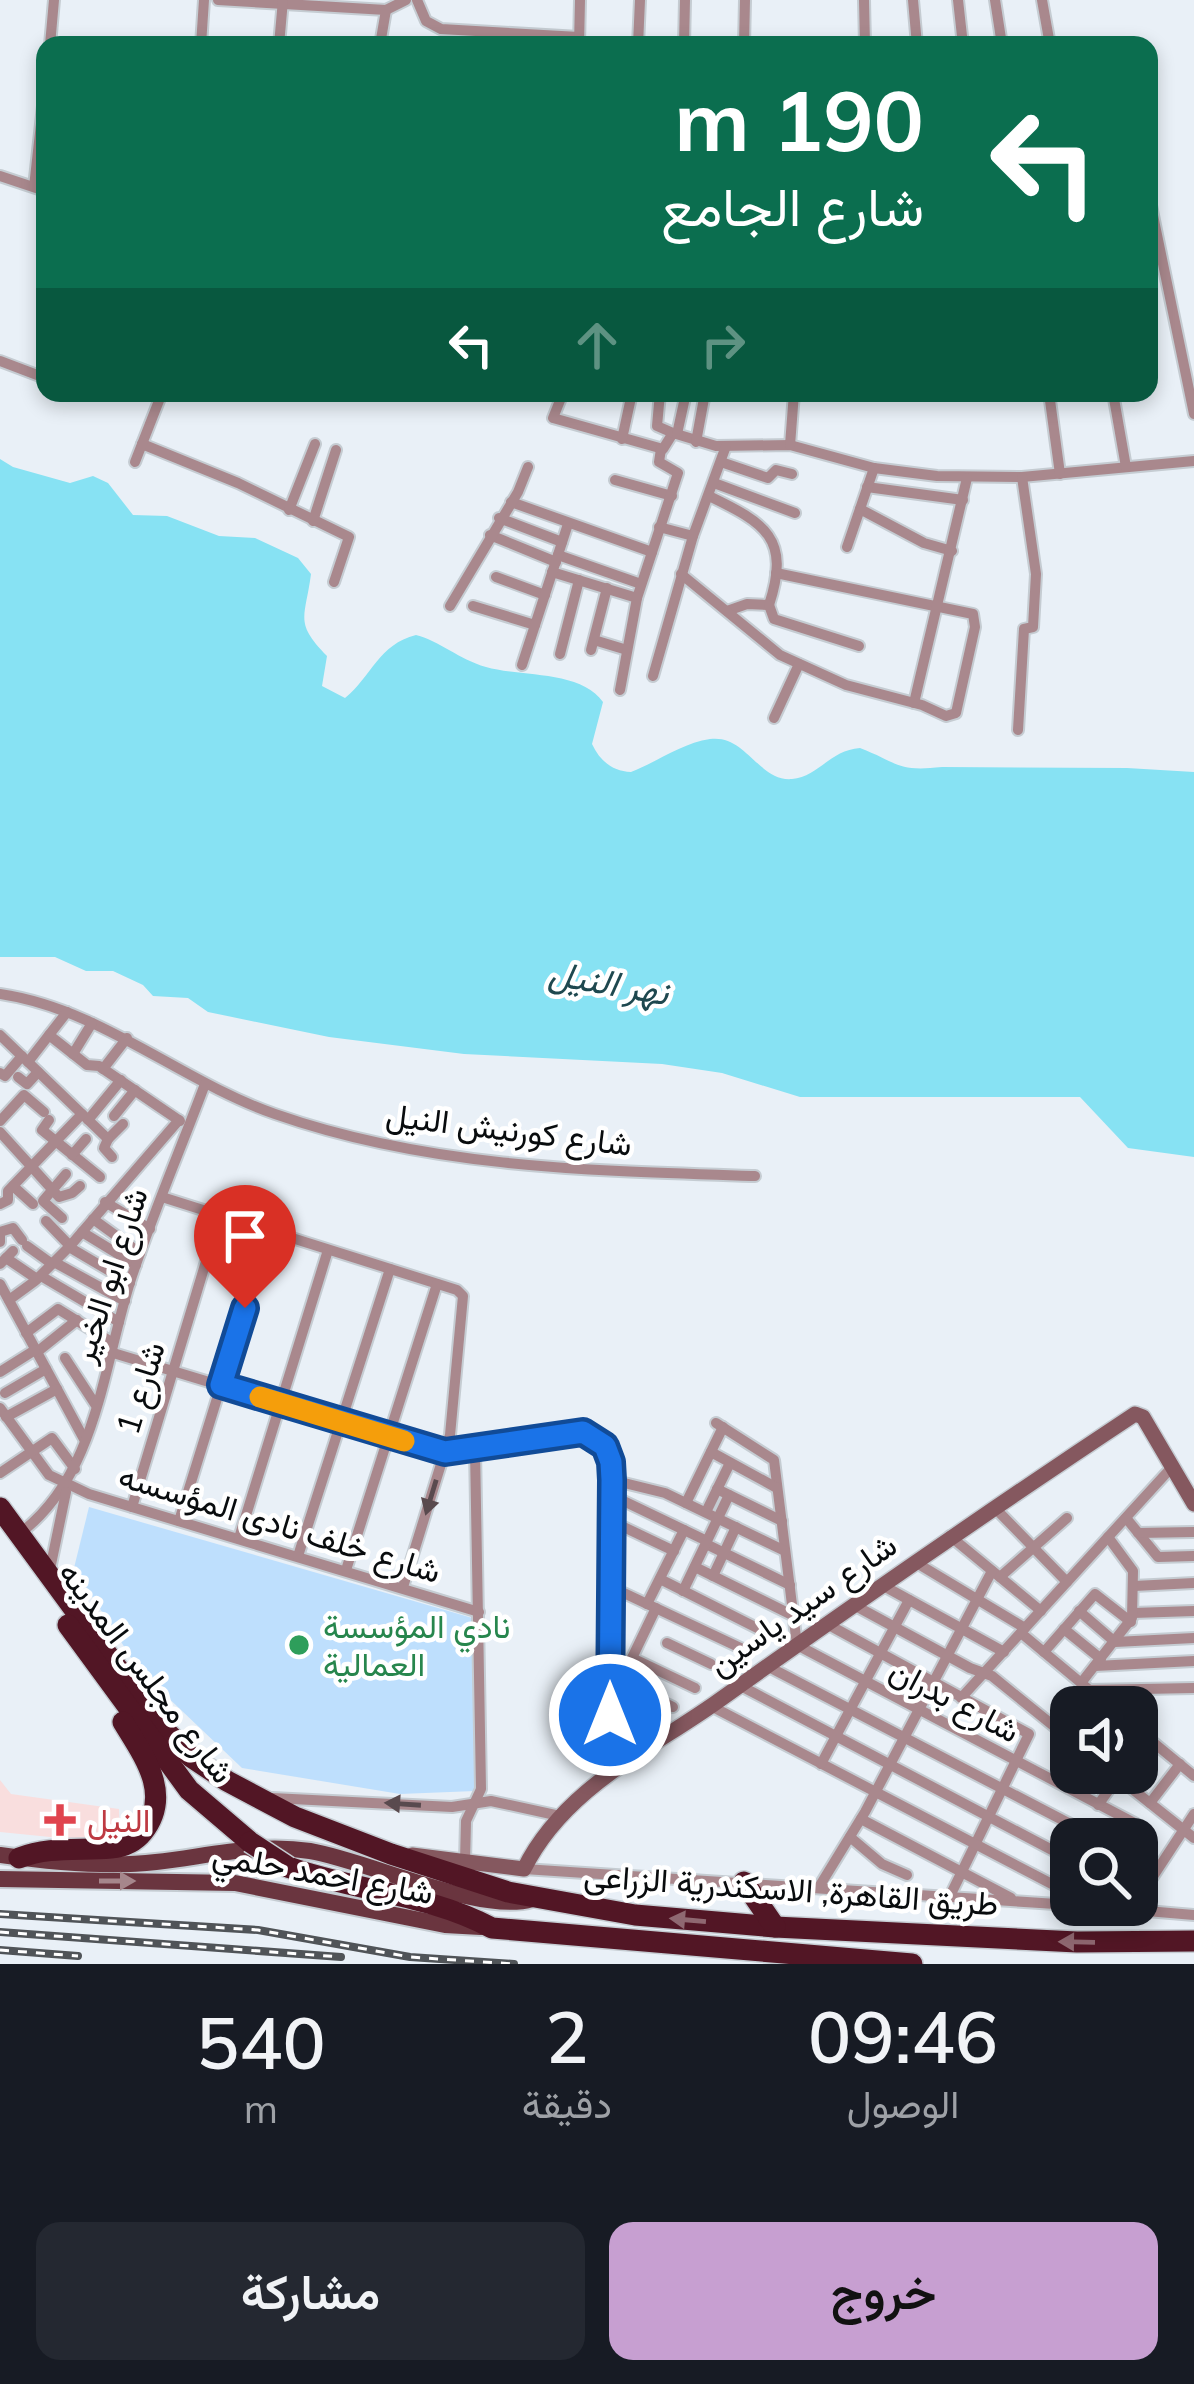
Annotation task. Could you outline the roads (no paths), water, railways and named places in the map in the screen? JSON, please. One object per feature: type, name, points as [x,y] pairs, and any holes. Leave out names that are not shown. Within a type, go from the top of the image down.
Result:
[{"type":"highway","name":"شارع مجلس المدينه","points":[[0,1508],[10,1534],[109,1682],[189,1790],[250,1842]]},
{"type":"highway","name":"شارع مجلس المدينه","points":[[10,1534],[48,1574],[173,1740],[211,1772],[258,1797]]},
{"type":"highway","points":[[9,1857],[52,1849],[125,1846],[151,1818],[154,1778],[116,1711],[109,1682]]},
{"type":"highway","name":"طريق القاهرة, الاسكندرية الزراعى","points":[[258,1797],[392,1854],[533,1898],[635,1915],[775,1928],[1077,1942],[1194,1941]]},
{"type":"highway","name":"طريق القاهرة, الاسكندرية الزراعى","points":[[250,1842],[288,1867],[336,1884],[446,1907],[492,1928],[912,1964]]},
{"type":"highway","points":[[744,1882],[775,1928]]},
{"type":"main road","name":"شارع احمد حلمي","points":[[9,1857],[154,1863],[254,1847],[288,1848],[498,1903],[533,1898]]},
{"type":"main road","name":"شارع احمد حلمي","points":[[0,1879],[235,1883],[445,1925],[492,1928]]},
{"type":"street","points":[[51,36],[54,0]]},
{"type":"street","points":[[202,36],[204,0]]},
{"type":"street","points":[[218,0],[386,10],[406,0]]},
{"type":"street","points":[[417,0],[426,21],[442,28],[526,36]]},
{"type":"street","points":[[579,36],[580,0]]},
{"type":"street","points":[[638,36],[640,0]]},
{"type":"street","points":[[684,36],[686,0]]},
{"type":"street","points":[[744,36],[745,0]]},
{"type":"street","points":[[864,0],[865,36]]},
{"type":"street","points":[[913,0],[916,36]]},
{"type":"street","points":[[958,0],[962,36]]},
{"type":"street","points":[[995,0],[1001,36]]},
{"type":"street","points":[[1042,0],[1048,36]]},
{"type":"street","points":[[280,36],[283,3]]},
{"type":"street","points":[[382,36],[386,10]]},
{"type":"street","points":[[0,176],[36,188]]},
{"type":"street","points":[[1158,240],[1194,414]]},
{"type":"street","points":[[0,361],[36,375]]},
{"type":"street","points":[[135,462],[158,402]]},
{"type":"street","points":[[559,402],[553,418],[661,449],[669,446],[675,434],[684,402]]},
{"type":"street","points":[[622,440],[630,402]]},
{"type":"street","points":[[659,402],[657,427],[696,442],[790,445],[874,468],[967,478],[1022,477],[1194,460]]},
{"type":"street","points":[[696,442],[703,402]]},
{"type":"street","points":[[790,445],[793,402]]},
{"type":"street","points":[[1050,402],[1060,474]]},
{"type":"street","points":[[1115,402],[1126,467]]},
{"type":"street","points":[[142,443],[349,537],[334,582]]},
{"type":"street","points":[[290,510],[315,444]]},
{"type":"street","points":[[653,676],[693,536],[726,446]]},
{"type":"street","points":[[620,690],[637,598],[678,473],[659,462],[661,449]]},
{"type":"street","points":[[313,521],[336,450]]},
{"type":"street","points":[[721,462],[767,478],[776,470],[792,474]]},
{"type":"street","points":[[450,606],[528,466]]},
{"type":"street","points":[[848,547],[874,468]]},
{"type":"street","points":[[1018,730],[1024,628],[1034,626],[1037,584],[1022,477]]},
{"type":"street","points":[[914,703],[967,478]]},
{"type":"street","points":[[615,480],[671,496]]},
{"type":"street","points":[[867,487],[962,500]]},
{"type":"street","points":[[711,490],[795,514]]},
{"type":"street","points":[[711,490],[765,527],[775,542],[776,573],[769,605],[774,620],[859,646]]},
{"type":"street","points":[[511,502],[652,552]]},
{"type":"street","points":[[860,509],[924,543],[952,551]]},
{"type":"street","points":[[500,518],[557,558],[579,580],[637,598]]},
{"type":"street","points":[[521,665],[568,524]]},
{"type":"street","points":[[659,527],[693,536]]},
{"type":"street","points":[[490,535],[641,584]]},
{"type":"street","points":[[681,574],[767,647],[799,664],[845,685],[950,717],[958,709],[976,621],[969,612],[776,573]]},
{"type":"street","points":[[496,577],[545,595]]},
{"type":"street","points":[[560,653],[579,580]]},
{"type":"street","points":[[607,588],[592,645],[626,650]]},
{"type":"street","points":[[727,610],[769,605]]},
{"type":"street","points":[[473,606],[535,625]]},
{"type":"street","points":[[774,718],[799,664]]},
{"type":"street","name":"شارع كورنيش النيل","points":[[0,994],[67,1012],[127,1038],[205,1084],[280,1116],[428,1153],[579,1169],[755,1176]]},
{"type":"street","points":[[0,1073],[5,1076],[25,1059],[67,1012]]},
{"type":"street","points":[[73,1054],[92,1023]]},
{"type":"street","points":[[0,1319],[154,1147],[184,1123],[103,1069],[88,1065],[49,1035]]},
{"type":"street","points":[[103,1069],[127,1038]]},
{"type":"street","points":[[1,1040],[38,1072],[54,1109]]},
{"type":"street","points":[[18,1077],[27,1084],[38,1072]]},
{"type":"street","points":[[33,1204],[5,1192],[121,1080]]},
{"type":"street","name":"شارع ابو الخير","points":[[10,1534],[46,1511],[75,1469],[124,1300],[175,1163],[184,1123],[205,1084]]},
{"type":"street","points":[[112,1156],[104,1148],[135,1090]]},
{"type":"street","points":[[0,1121],[24,1095],[85,1117],[108,1139]]},
{"type":"street","points":[[54,1109],[41,1129],[100,1177]]},
{"type":"street","points":[[16,1123],[2,1134],[52,1190]]},
{"type":"street","points":[[17,1151],[28,1139]]},
{"type":"street","points":[[72,1155],[86,1139]]},
{"type":"street","points":[[154,1147],[175,1163]]},
{"type":"street","points":[[62,1218],[43,1201],[88,1168]]},
{"type":"street","points":[[162,1197],[460,1292],[464,1300],[453,1418],[403,1587]]},
{"type":"street","points":[[105,1202],[150,1229]]},
{"type":"street","name":"شارع 1","points":[[132,1507],[220,1215]]},
{"type":"street","points":[[93,1219],[138,1259]]},
{"type":"street","points":[[46,1221],[69,1246],[130,1283]]},
{"type":"street","points":[[0,1242],[0,1232],[14,1228],[14,1252],[39,1277],[119,1322]]},
{"type":"street","points":[[178,1521],[269,1231]]},
{"type":"street","points":[[82,1232],[138,1259]]},
{"type":"street","points":[[239,1538],[328,1250]]},
{"type":"street","points":[[14,1252],[53,1263],[124,1300]]},
{"type":"street","points":[[298,1556],[390,1269]]},
{"type":"street","points":[[0,1284],[84,1439]]},
{"type":"street","points":[[346,1570],[437,1284]]},
{"type":"street","points":[[26,1333],[58,1309],[112,1347],[173,1371],[445,1452],[583,1432],[605,1446],[612,1480],[611,1728],[628,1760]]},
{"type":"street","points":[[0,1372],[77,1320]]},
{"type":"street","points":[[65,1358],[95,1404]]},
{"type":"street","points":[[5,1393],[46,1369]]},
{"type":"street","points":[[3,1413],[57,1389]]},
{"type":"street","name":"شارع خلف نادى المؤسسه","points":[[3,1413],[49,1475],[68,1483],[132,1507],[479,1612]]},
{"type":"street","name":"شارع سيد ياسين","points":[[524,1869],[560,1816],[628,1760],[950,1536],[1138,1414],[1172,1467]]},
{"type":"street","points":[[686,1503],[719,1425],[771,1456],[797,1645]]},
{"type":"street","points":[[0,1455],[4,1470],[51,1438],[75,1469]]},
{"type":"street","points":[[465,1861],[466,1821],[481,1789],[475,1449]]},
{"type":"street","points":[[711,1452],[777,1488]]},
{"type":"street","points":[[683,1591],[706,1542],[730,1462]]},
{"type":"street","points":[[961,1698],[1172,1467],[1194,1504]]},
{"type":"street","points":[[612,1480],[673,1496],[785,1551]]},
{"type":"street","name":"شارع ابو الخير","points":[[48,1574],[68,1483]]},
{"type":"street","points":[[723,1492],[782,1520]]},
{"type":"street","points":[[611,1495],[790,1585]]},
{"type":"street","points":[[662,1519],[673,1496]]},
{"type":"street","points":[[994,1507],[1067,1582]]},
{"type":"street","points":[[819,1887],[861,1819],[976,1599],[996,1574],[1066,1518]]},
{"type":"street","points":[[1126,1518],[1158,1557],[1194,1556]]},
{"type":"street","points":[[611,1521],[674,1550]]},
{"type":"street","points":[[713,1576],[736,1527]]},
{"type":"street","points":[[628,1685],[632,1658],[659,1580],[684,1530]]},
{"type":"street","points":[[1138,1533],[1194,1532]]},
{"type":"street","points":[[950,1536],[1041,1611]]},
{"type":"street","points":[[1086,1686],[1132,1618],[1134,1586],[1129,1564],[1108,1537]]},
{"type":"street","points":[[914,1562],[1023,1630],[1085,1686]]},
{"type":"street","points":[[694,1567],[794,1616]]},
{"type":"street","points":[[659,1580],[767,1633]]},
{"type":"street","points":[[1134,1586],[1194,1583]]},
{"type":"street","points":[[882,1585],[1004,1652]]},
{"type":"street","points":[[611,1587],[747,1651]]},
{"type":"street","points":[[732,1616],[745,1592]]},
{"type":"street","points":[[1044,1652],[1093,1595],[1132,1618],[1194,1611]]},
{"type":"street","points":[[821,1764],[909,1600]]},
{"type":"street","points":[[854,1605],[985,1672],[1050,1723]]},
{"type":"street","points":[[683,1651],[719,1610]]},
{"type":"street","points":[[1079,1611],[1115,1642],[1194,1637]]},
{"type":"street","points":[[826,1624],[1026,1732],[1030,1740],[950,1896]]},
{"type":"street","points":[[1064,1628],[1098,1663],[1194,1661]]},
{"type":"street","points":[[667,1643],[711,1664]]},
{"type":"street","name":"شارع بدران","points":[[797,1645],[1124,1818]]},
{"type":"street","points":[[632,1658],[695,1688]]},
{"type":"street","points":[[767,1666],[1058,1818]]},
{"type":"street","points":[[610,1676],[673,1707]]},
{"type":"street","points":[[740,1685],[1050,1849]]},
{"type":"street","points":[[1158,1688],[1194,1688]]},
{"type":"street","points":[[711,1706],[1050,1883]]},
{"type":"street","points":[[1158,1746],[1194,1776]]},
{"type":"street","points":[[1150,1803],[1180,1764]]},
{"type":"street","points":[[1098,1805],[1104,1794]]},
{"type":"street","points":[[1139,1794],[1194,1838]]},
{"type":"street","points":[[258,1797],[472,1806],[490,1801],[560,1816]]},
{"type":"street","points":[[1158,1866],[1194,1814]]},
{"type":"street","points":[[861,1819],[1014,1899]]},
{"type":"street","points":[[850,1837],[886,1866],[908,1875]]},
{"type":"street","points":[[392,1854],[524,1869],[1050,1903]]},
{"type":"street","points":[[1158,1906],[1194,1915]]},
{"type":"water","name":"نهر النيل","points":[[0,459],[70,483],[93,476],[108,483],[133,515],[167,516],[219,536],[255,538],[298,558],[311,574],[306,627],[327,656],[322,686],[345,698],[384,653],[416,635],[486,667],[580,684],[603,702],[592,744],[618,770],[631,772],[700,741],[723,739],[770,773],[792,779],[809,774],[840,753],[860,748],[915,768],[1194,772],[1194,1157],[1128,1148],[1080,1097],[800,1097],[722,1073],[662,1064],[464,1054],[329,1037],[208,1012],[188,998],[153,996],[143,985],[113,971],[86,971],[55,957],[0,957]]},
{"type":"railway","points":[[0,1914],[258,1930],[410,1957],[514,1964]]},
{"type":"railway","points":[[0,1932],[341,1957]]},
{"type":"railway","points":[[0,1950],[78,1956]]},
{"type":"place","name":"نادي المؤسسة العمالية","points":[[299,1645]]},
{"type":"place","name":"النيل","points":[[60,1820]]}]
